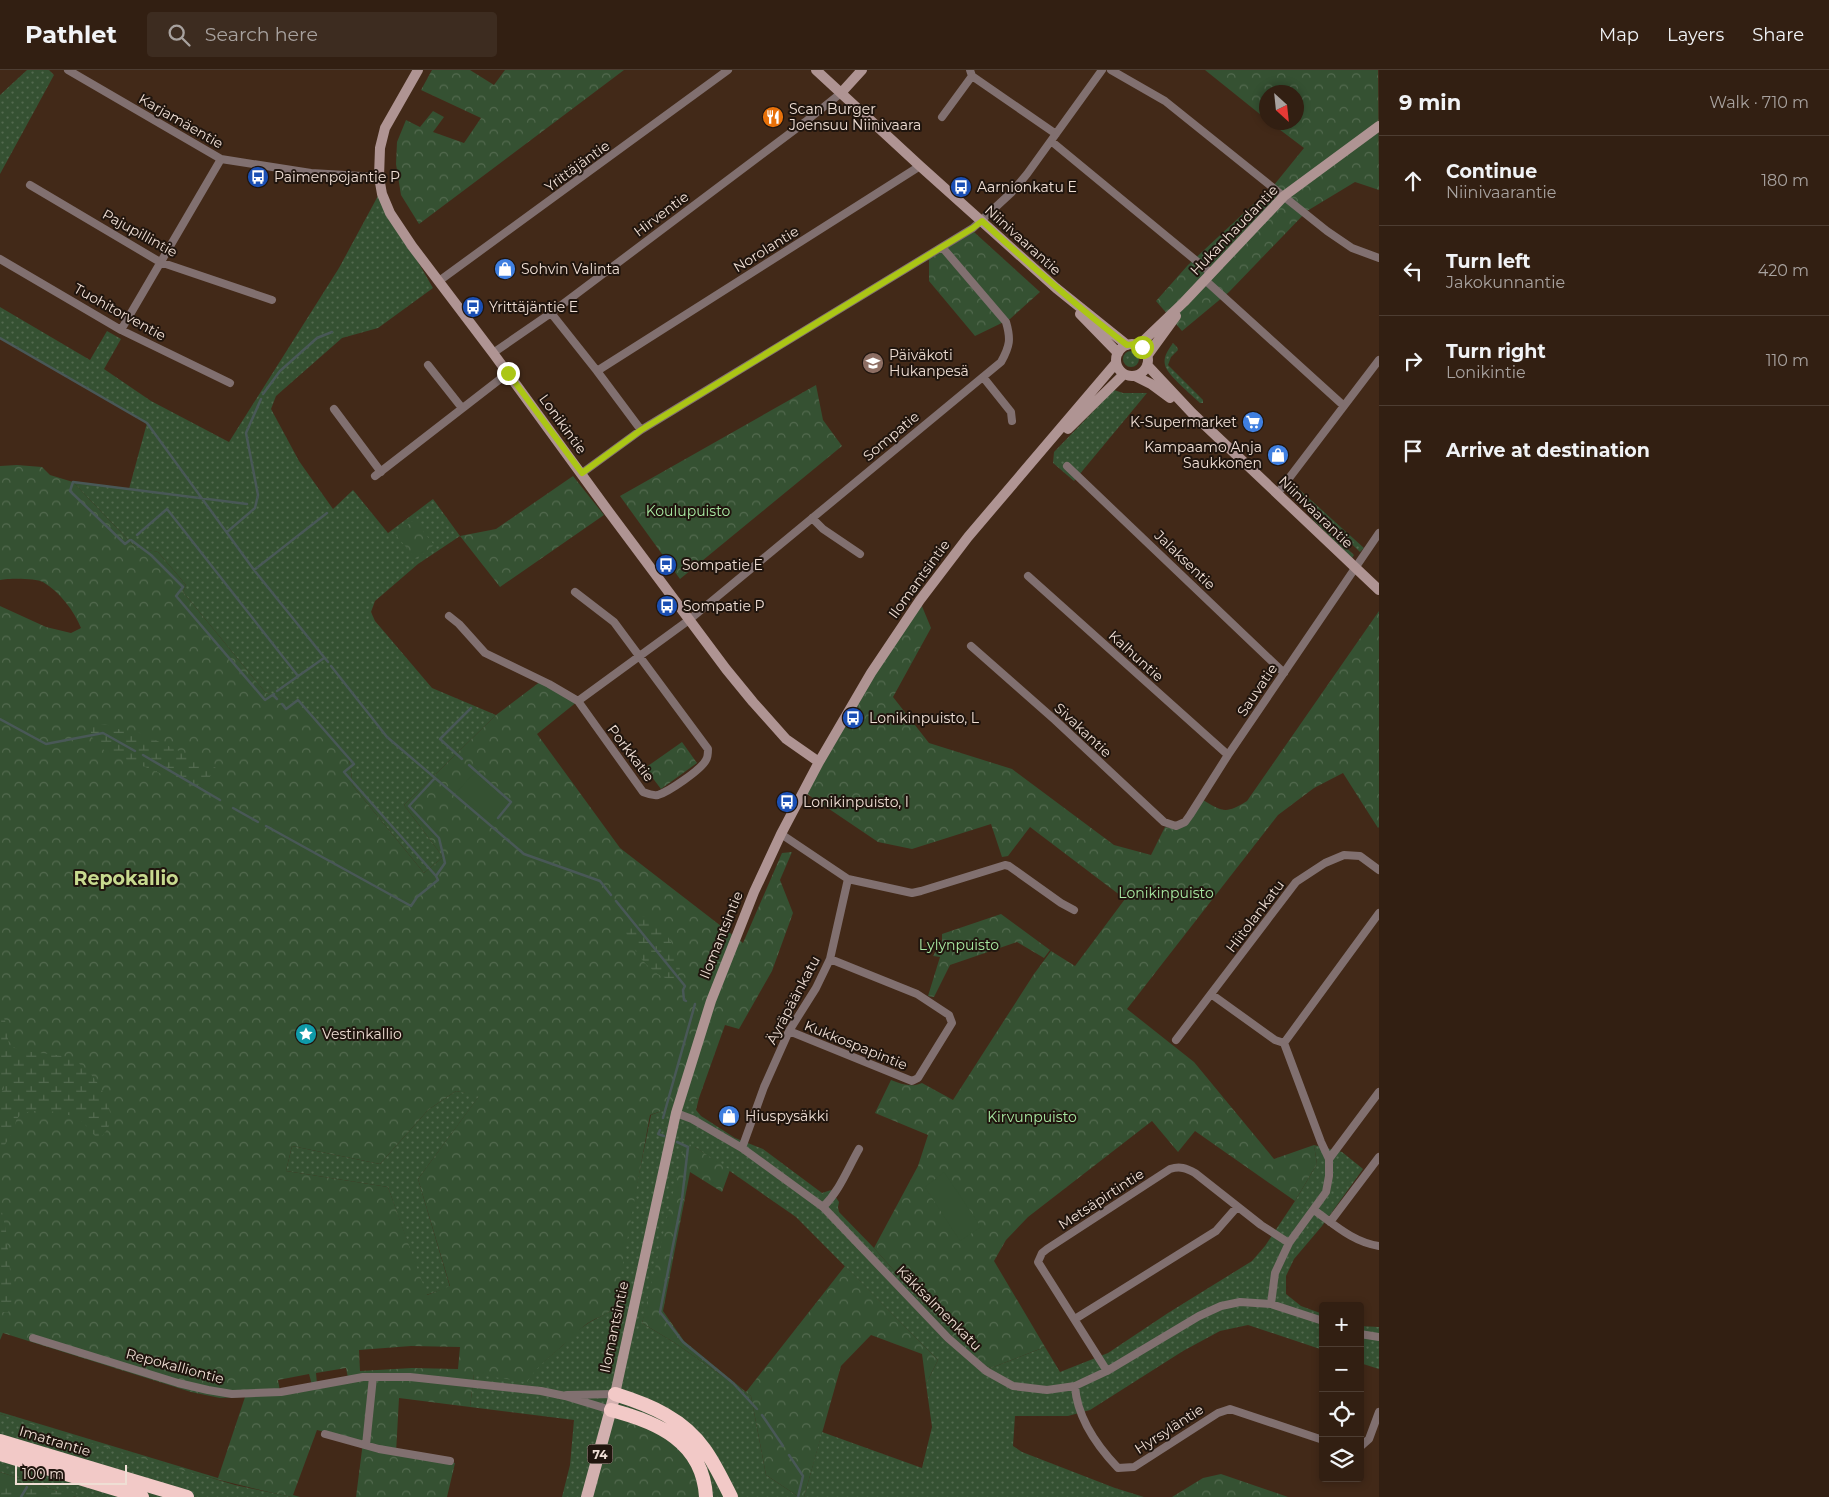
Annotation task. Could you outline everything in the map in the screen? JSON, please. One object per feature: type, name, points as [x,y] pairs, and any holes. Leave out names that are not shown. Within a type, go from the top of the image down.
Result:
[{"type":"highway","points":[[615,1394],[640,1402],[664,1413],[682,1425],[705,1450],[731,1497]]},
{"type":"highway","points":[[611,1410],[636,1416],[660,1426],[679,1441],[695,1460],[701,1472],[706,1497]]},
{"type":"highway","name":"Imatrantie","points":[[0,1441],[187,1497]]},
{"type":"highway","name":"Imatrantie","points":[[0,1454],[142,1497]]},
{"type":"highway","points":[[100,1485],[118,1497]]},
{"type":"main road","name":"Lonikintie","points":[[418,70],[385,128],[380,148],[379,177],[382,194],[390,213],[412,246],[494,352],[689,620],[752,702],[786,738],[819,762]]},
{"type":"main road","name":"Niinivaarantie","points":[[816,70],[1056,288],[1127,345]]},
{"type":"main road","points":[[842,93],[862,70]]},
{"type":"main road","name":"Hukanhaudantie","points":[[1139,345],[1184,302],[1284,196],[1379,126]]},
{"type":"main road","name":"Niinivaarantie","points":[[1056,288],[1117,358]]},
{"type":"main road","name":"Hukanhaudantie","points":[[1147,360],[1184,302]]},
{"type":"main road","points":[[1127,345],[1139,345],[1145,350],[1147,360],[1142,373],[1135,376],[1124,374],[1117,358],[1127,345]]},
{"type":"main road","name":"Ilomantsintie","points":[[587,1497],[615,1394],[676,1113],[715,992],[754,892],[819,762],[871,674],[920,600],[968,537],[1082,405],[1117,358]]},
{"type":"main road","name":"Niinivaarantie","points":[[1147,360],[1192,413],[1379,590]]},
{"type":"main road","name":"Ilomantsintie","points":[[1039,454],[1088,411],[1124,374]]},
{"type":"main road","name":"Niinivaarantie","points":[[1135,376],[1151,384],[1192,413]]},
{"type":"street","name":"Karjamäentie","points":[[68,70],[221,159],[311,173],[379,177]]},
{"type":"street","name":"Yrittäjäntie","points":[[439,281],[728,70]]},
{"type":"street","points":[[582,473],[641,430],[982,221],[1017,186],[1102,70]]},
{"type":"street","points":[[1111,70],[1165,101],[1327,231],[1352,248],[1379,258]]},
{"type":"street","points":[[942,116],[971,73],[1054,138],[1208,277],[1344,406]]},
{"type":"street","name":"Hirventie","points":[[494,352],[551,313],[842,93]]},
{"type":"street","points":[[121,330],[221,159]]},
{"type":"street","name":"Norolantie","points":[[597,371],[920,166]]},
{"type":"street","name":"Pajupillintie","points":[[30,185],[160,262],[272,300]]},
{"type":"street","name":"Sompatie","points":[[689,620],[1001,362],[1007,352],[1010,337],[1006,322],[942,246]]},
{"type":"street","name":"Tuohitorventie","points":[[0,259],[121,330],[230,383]]},
{"type":"street","points":[[551,313],[641,430]]},
{"type":"street","points":[[1277,494],[1379,360]]},
{"type":"street","points":[[428,365],[462,408]]},
{"type":"street","points":[[334,408],[378,474],[508,373]]},
{"type":"street","points":[[983,377],[1011,412],[1012,421]]},
{"type":"street","name":"Jalaksentie","points":[[1068,466],[1284,673]]},
{"type":"street","points":[[812,518],[823,529],[860,554]]},
{"type":"street","name":"Sauvatie","points":[[1180,825],[1190,815],[1228,755],[1379,533]]},
{"type":"street","name":"Kalhuntie","points":[[1028,576],[1228,755]]},
{"type":"street","points":[[575,592],[614,622],[640,656]]},
{"type":"street","points":[[449,616],[459,624],[485,653],[549,684],[578,701],[689,620]]},
{"type":"street","name":"Sivakantie","points":[[971,646],[1055,720],[1164,822],[1176,826],[1180,825]]},
{"type":"street","name":"Porkkatie","points":[[578,701],[643,792],[649,795],[666,792],[701,767],[708,755],[706,744],[640,656]]},
{"type":"street","points":[[782,834],[848,880],[912,892],[921,891],[1005,865],[1074,910]]},
{"type":"street","name":"Hiitolankatu","points":[[1176,1040],[1296,882],[1334,858],[1352,854],[1360,856],[1379,870]]},
{"type":"street","name":"Äyräpäänkatu","points":[[742,1148],[764,1087],[789,1031],[816,988],[830,959],[848,880]]},
{"type":"street","points":[[1284,1043],[1379,913]]},
{"type":"street","name":"Kukkospapintie","points":[[789,1031],[912,1081],[918,1078],[952,1023],[949,1015],[917,994],[830,959]]},
{"type":"street","points":[[1211,994],[1274,1040],[1284,1043]]},
{"type":"street","points":[[1271,1304],[1275,1272],[1288,1243],[1326,1192],[1329,1159],[1284,1043]]},
{"type":"street","points":[[1329,1159],[1379,1092]]},
{"type":"street","name":"Käkisalmenkatu","points":[[676,1113],[692,1119],[742,1148],[823,1207],[948,1338],[986,1371],[1013,1386],[1046,1390],[1075,1386],[1107,1371],[1198,1316],[1221,1306],[1240,1302],[1271,1304],[1319,1320]]},
{"type":"street","points":[[823,1207],[844,1180],[859,1149]]},
{"type":"street","points":[[1330,1222],[1379,1157]]},
{"type":"street","name":"Metsäpirtintie","points":[[1107,1371],[1038,1262],[1042,1253],[1047,1249],[1170,1169],[1178,1166],[1187,1168],[1195,1173],[1237,1207],[1288,1243]]},
{"type":"street","points":[[1075,1320],[1216,1231],[1237,1207]]},
{"type":"street","points":[[1314,1210],[1351,1237],[1379,1246]]},
{"type":"street","points":[[1364,1334],[1379,1336]]},
{"type":"street","name":"Repokalliontie","points":[[33,1338],[178,1383],[232,1394],[281,1392],[363,1377],[391,1376],[431,1378],[564,1396],[611,1410]]},
{"type":"street","points":[[366,1445],[373,1377]]},
{"type":"street","name":"Hyrsyläntie","points":[[1075,1386],[1077,1404],[1086,1425],[1103,1452],[1118,1468],[1134,1467],[1218,1413],[1230,1409],[1319,1439]]},
{"type":"street","name":"Repokalliontie","points":[[564,1396],[615,1394]]},
{"type":"street","points":[[1364,1443],[1369,1439],[1379,1412]]},
{"type":"street","points":[[324,1434],[366,1445],[450,1461]]},
{"type":"green space","points":[[27,70],[49,70],[54,75],[0,174],[0,95]]},
{"type":"green space","points":[[432,70],[470,70],[494,85],[505,70],[624,70],[419,224],[401,195],[396,164],[397,142],[406,120],[420,127],[433,111],[444,117],[433,132],[464,143],[481,118],[421,90]]},
{"type":"green space","points":[[1205,70],[1378,70],[1379,190],[1355,182],[1307,211],[1229,292],[1182,331],[1156,301],[1188,265],[1274,185],[1304,148],[1280,130],[1304,130],[1304,85],[1259,85],[1259,113]]},
{"type":"green space","points":[[379,194],[433,288],[378,328],[342,338],[276,396],[271,409],[299,461],[333,509],[353,490],[388,533],[433,499],[460,536],[418,564],[375,601],[371,612],[375,621],[432,688],[496,715],[404,805],[443,857],[424,873],[353,786],[349,758],[305,707],[265,692],[183,592],[186,585],[158,552],[136,548],[73,482],[129,489],[147,423],[0,338],[0,307],[90,360],[107,331],[121,339],[104,369],[151,401],[229,442],[339,268]]},
{"type":"green space","points":[[974,232],[1040,292],[1010,319],[975,336],[929,281],[929,259]]},
{"type":"green space","points":[[1173,343],[1178,350],[1171,357],[1168,365],[1203,400],[1203,403],[1200,403],[1175,379],[1165,365],[1165,356]]},
{"type":"green space","points":[[1131,351],[1139,359],[1131,367],[1123,359]]},
{"type":"green space","name":"Koulupuisto","points":[[816,385],[823,420],[842,446],[680,579],[620,496]]},
{"type":"green space","points":[[1114,390],[1123,393],[1147,393],[1074,481],[1053,463],[1054,452]]},
{"type":"green space","points":[[0,466],[42,467],[50,475],[73,482],[135,547],[158,552],[186,585],[183,592],[265,692],[305,706],[349,758],[353,786],[424,873],[443,857],[404,805],[496,715],[541,681],[578,701],[537,734],[620,848],[743,943],[782,853],[792,852],[780,880],[793,913],[772,971],[739,1029],[725,1025],[699,1098],[650,1115],[615,1307],[581,1328],[539,1367],[527,1382],[474,1374],[470,1407],[399,1398],[396,1453],[455,1463],[447,1497],[356,1497],[363,1442],[317,1430],[293,1495],[300,1497],[292,1497],[181,1470],[0,1414],[0,1412],[218,1478],[245,1397],[220,1398],[191,1392],[3,1333],[0,1340],[0,606],[46,627],[71,633],[81,628],[66,602],[43,582],[22,579],[0,580]],"holes":[[[456,1091],[479,1096],[418,1179],[450,1286],[427,1295],[388,1187],[286,1171],[292,1146],[380,1164],[428,1110]],[[411,1346],[460,1347],[458,1369],[412,1368],[360,1371],[359,1350]],[[346,1368],[348,1378],[317,1384],[316,1373]],[[309,1374],[312,1385],[280,1391],[278,1380]]]},
{"type":"green space","points":[[573,476],[604,515],[500,587],[460,536],[496,529]]},
{"type":"green space","points":[[1292,483],[1364,548],[1360,552],[1291,486]]},
{"type":"green space","points":[[1314,517],[1354,555],[1352,558],[1311,518]]},
{"type":"green space","points":[[414,520],[434,545],[416,559],[395,534]]},
{"type":"green space","points":[[919,599],[931,628],[893,697],[929,743],[1012,769],[1114,845],[1151,855],[1165,827],[1176,829],[1203,800],[1225,810],[1234,808],[1247,801],[1379,611],[1379,827],[1343,773],[1314,788],[1278,815],[1127,1009],[1194,1062],[1274,1159],[1314,1145],[1317,1164],[1295,1201],[1195,1131],[1178,1152],[1152,1121],[1028,1217],[1006,1240],[994,1261],[1045,1347],[991,1368],[984,1365],[952,1336],[874,1248],[918,1166],[928,1135],[875,1113],[891,1080],[910,1085],[922,1083],[953,1100],[1034,974],[1051,951],[1075,966],[1125,899],[1030,827],[1008,856],[1002,857],[991,824],[912,849],[878,842],[804,792]]},
{"type":"green space","points":[[105,724],[121,730],[140,733],[216,768],[209,778],[201,784],[194,786],[185,785],[101,748],[91,736],[91,727]]},
{"type":"green space","points":[[682,742],[697,763],[661,789],[645,768]]},
{"type":"green space","points":[[475,772],[511,803],[491,825],[455,794]]},
{"type":"green space","name":"Lylynpuisto","points":[[1001,914],[1050,950],[1044,958],[1017,942],[950,965],[934,997],[928,996],[940,957],[933,956],[942,941],[942,934]]},
{"type":"green space","points":[[647,916],[660,926],[670,940],[677,955],[680,971],[677,977],[671,980],[655,972],[640,958],[626,932],[624,924],[638,917]]},
{"type":"green space","points":[[0,1013],[5,1020],[9,1045],[22,1050],[70,1058],[91,1074],[105,1096],[110,1113],[109,1125],[102,1136],[95,1136],[78,1117],[50,1111],[31,1111],[21,1114],[16,1120],[15,1128],[0,1153],[0,1093],[4,1090],[4,1079],[0,1077]]},
{"type":"green space","points":[[456,1091],[480,1095],[418,1179],[450,1287],[426,1295],[388,1187],[286,1171],[292,1146],[380,1164],[428,1110]]},
{"type":"green space","points":[[699,1098],[696,1110],[701,1116],[735,1138],[763,1149],[822,1193],[831,1190],[839,1202],[839,1212],[874,1248],[952,1336],[984,1365],[991,1368],[1045,1347],[1060,1372],[1108,1353],[1252,1261],[1265,1246],[1317,1164],[1314,1145],[1342,1152],[1363,1169],[1322,1226],[1294,1259],[1286,1276],[1286,1294],[1301,1306],[1319,1313],[1319,1349],[1248,1325],[1220,1331],[1183,1351],[1090,1410],[1068,1416],[1015,1416],[1013,1446],[1022,1452],[1115,1488],[1144,1497],[804,1497],[822,1432],[922,1468],[932,1427],[926,1384],[938,1360],[796,1217],[695,1147],[642,1323],[675,1343],[751,1396],[766,1475],[799,1497],[708,1497],[615,1409],[680,1104]]},
{"type":"green space","points":[[677,1105],[602,1438],[583,1497],[562,1497],[570,1465],[574,1420],[470,1407],[474,1374],[533,1371],[563,1345],[571,1335],[611,1311],[651,1115]]},
{"type":"green space","points":[[685,1142],[730,1170],[722,1192],[690,1172],[663,1311],[684,1341],[746,1392],[845,1266],[938,1360],[926,1384],[922,1354],[871,1335],[841,1366],[804,1497],[799,1497],[766,1475],[751,1396],[675,1343],[642,1323]]},
{"type":"green space","points":[[944,1172],[981,1227],[960,1241],[925,1187]]},
{"type":"green space","points":[[0,1202],[6,1231],[12,1290],[12,1306],[8,1312],[0,1312]]},
{"type":"green space","points":[[1364,1326],[1379,1327],[1379,1369],[1364,1364]]},
{"type":"green space","points":[[614,1413],[635,1418],[686,1451],[703,1497],[591,1497]]},
{"type":"green space","points":[[0,1414],[235,1485],[292,1497],[76,1497],[0,1472]]},
{"type":"green space","points":[[0,1472],[76,1497],[0,1497]]},
{"type":"green space","points":[[1221,1474],[1288,1497],[1172,1497],[1203,1478]]},
{"type":"green space","points":[[0,1485],[77,1493],[78,1496],[0,1497]]},
{"type":"waterway","points":[[263,394],[280,371],[317,338],[332,332]]},
{"type":"waterway","points":[[0,338],[147,423],[254,570],[328,662]]},
{"type":"waterway","points":[[227,532],[255,508],[258,495],[246,433],[261,399]]},
{"type":"waterway","points":[[130,540],[125,544],[70,491],[73,482],[247,504]]},
{"type":"waterway","points":[[137,535],[167,509],[298,676]]},
{"type":"waterway","points":[[254,570],[327,513]]},
{"type":"waterway","points":[[131,540],[151,555],[183,587],[176,596],[265,700],[274,694]]},
{"type":"waterway","points":[[277,691],[324,658]]},
{"type":"waterway","points":[[331,666],[387,737],[524,854],[600,881],[611,895]]},
{"type":"waterway","points":[[273,695],[277,699]]},
{"type":"waterway","points":[[282,704],[286,709],[298,700],[354,764],[344,772],[436,876]]},
{"type":"waterway","points":[[462,759],[440,739],[471,708]]},
{"type":"waterway","points":[[0,719],[46,744],[103,733],[135,751]]},
{"type":"waterway","points":[[143,755],[220,800]]},
{"type":"waterway","points":[[469,765],[511,802],[498,818]]},
{"type":"waterway","points":[[266,826],[411,906],[417,897],[438,880],[436,876],[445,863],[439,838],[409,806],[435,778]]},
{"type":"waterway","points":[[233,808],[258,822]]},
{"type":"waterway","points":[[616,901],[685,986],[683,990],[684,1000],[686,1001]]},
{"type":"waterway","points":[[663,1118],[695,1004]]},
{"type":"waterway","points":[[660,1130],[658,1134],[664,1136]]},
{"type":"waterway","points":[[677,1142],[688,1147],[682,1199],[660,1312],[683,1342],[733,1383],[757,1409]]},
{"type":"waterway","points":[[762,1415],[783,1446]]},
{"type":"waterway","points":[[789,1455],[803,1476],[798,1497]]},
{"type":"waterway","points":[[21,1497],[27,1487]]},
{"type":"place","name":"Scan Burger Joensuu Niinivaara","points":[[773,117]]},
{"type":"place","name":"Paimenpojantie P","points":[[258,177]]},
{"type":"place","name":"Aarnionkatu E","points":[[961,187]]},
{"type":"place","name":"Sohvin Valinta","points":[[505,269]]},
{"type":"place","name":"Yrittäjäntie E","points":[[473,307]]},
{"type":"place","name":"Päiväkoti Hukanpesä","points":[[873,363]]},
{"type":"place","name":"K-Supermarket","points":[[1253,422]]},
{"type":"place","name":"Kampaamo Anja Saukkonen","points":[[1278,455]]},
{"type":"place","name":"Sompatie E","points":[[666,565]]},
{"type":"place","name":"Sompatie P","points":[[667,606]]},
{"type":"place","name":"Lonikinpuisto, L","points":[[853,718]]},
{"type":"place","name":"Lonikinpuisto, I","points":[[787,802]]},
{"type":"place","name":"Vestinkallio","points":[[306,1034]]},
{"type":"place","name":"Hiuspysäkki","points":[[729,1116]]},
{"type":"district","name":"Repokallio","points":[[126,878]]},
{"type":"route","points":[[508,373],[582,473],[641,430],[982,221],[1056,288],[1114,335],[1127,345],[1135,344],[1142,347]]},
{"type":"park label","name":"Lonikinpuisto","points":[[1166,893]]},
{"type":"park label","name":"Kirvunpuisto","points":[[1032,1117]]}]
